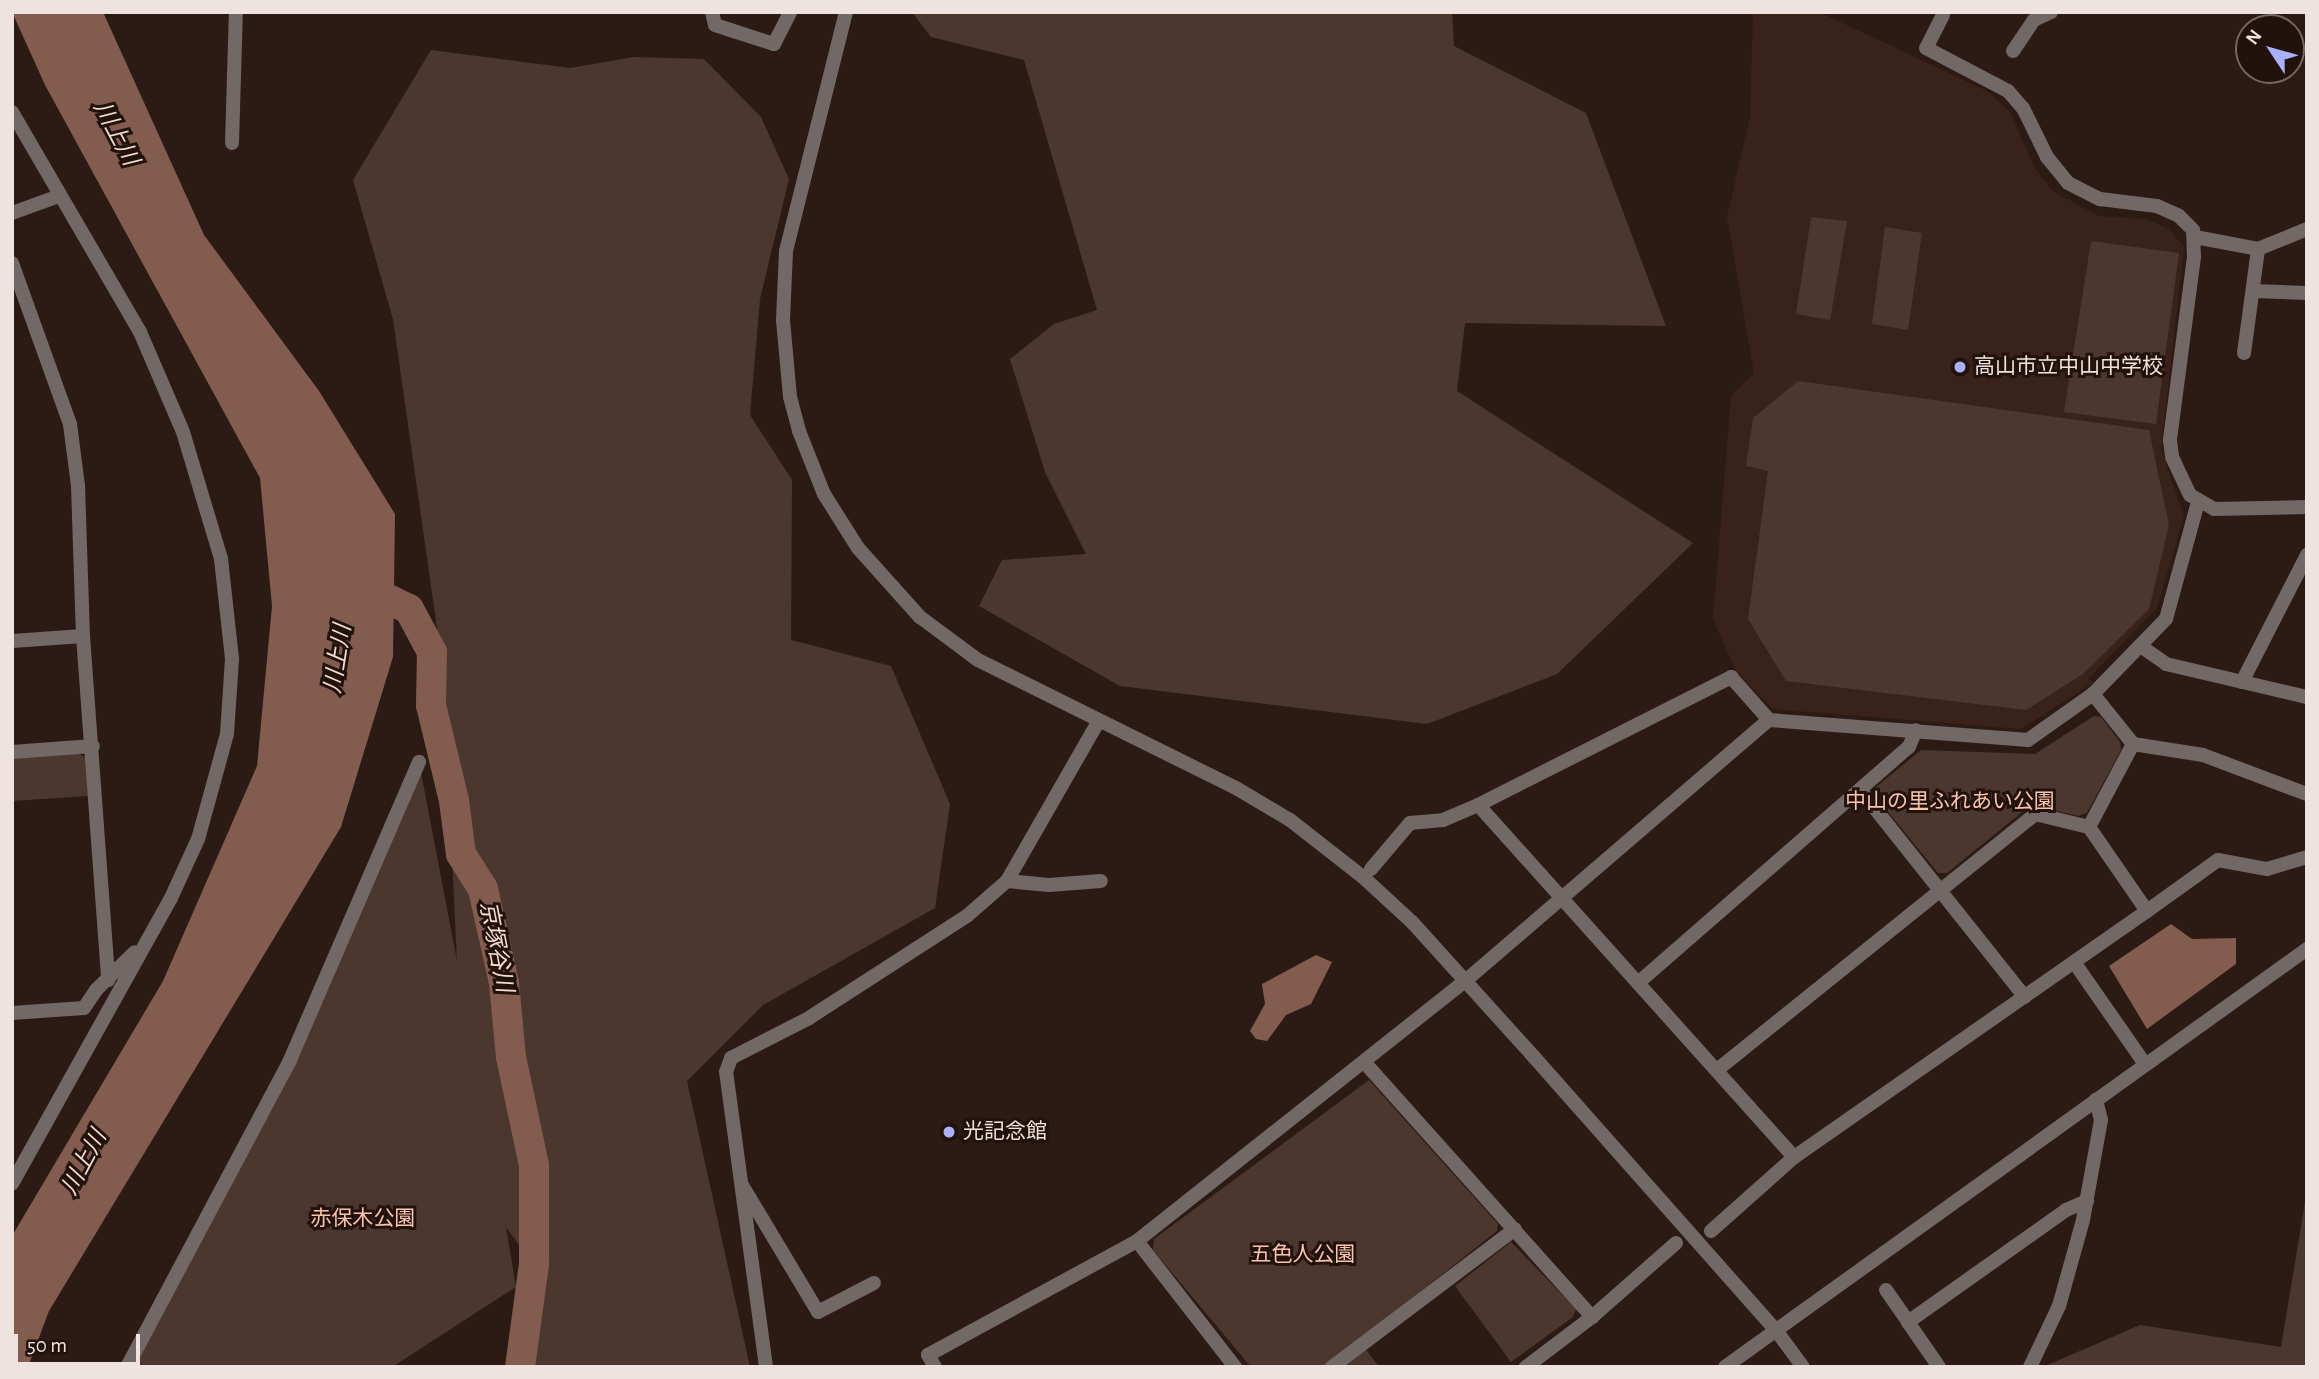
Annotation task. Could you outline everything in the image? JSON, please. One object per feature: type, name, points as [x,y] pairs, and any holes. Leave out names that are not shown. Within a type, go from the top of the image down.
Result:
[{"type":"street","points":[[232,143],[236,12]]},
{"type":"street","points":[[712,12],[715,25],[774,44],[790,12]]},
{"type":"street","points":[[846,12],[786,251],[784,356],[790,397],[810,462],[858,548],[920,617],[978,660],[1098,722],[1205,771],[1290,820],[1391,902],[1775,1329],[1803,1367]]},
{"type":"street","points":[[2013,51],[2034,20],[2051,12]]},
{"type":"street","points":[[1942,13],[1926,48],[2008,91],[2023,108],[2047,158],[2068,183],[2100,199],[2157,206],[2179,216],[2195,237],[2258,249],[2306,231]]},
{"type":"street","points":[[12,112],[140,332],[166,390],[212,518],[228,600],[231,697],[216,782],[198,839],[144,947],[12,1184]]},
{"type":"street","points":[[12,213],[59,196]]},
{"type":"street","points":[[2195,237],[2170,440],[2183,484],[2198,502],[2214,509],[2307,507]]},
{"type":"street","points":[[2244,353],[2258,249]]},
{"type":"street","points":[[12,263],[70,424],[79,512],[83,636],[108,980]]},
{"type":"street","points":[[2253,291],[2307,293]]},
{"type":"street","points":[[935,1367],[928,1355],[1137,1241],[1464,982],[1769,720],[2028,740],[2093,694],[2166,619],[2198,502]]},
{"type":"street","points":[[2242,682],[2307,555]]},
{"type":"street","points":[[12,641],[83,636]]},
{"type":"street","points":[[2142,646],[2166,664],[2307,697]]},
{"type":"street","points":[[1371,869],[1410,822],[1443,820],[1478,805],[1731,677],[1769,720]]},
{"type":"street","points":[[2093,694],[2133,744],[2203,755],[2307,794]]},
{"type":"street","points":[[766,1367],[726,1072],[731,1059],[809,1018],[968,915],[1007,881],[1098,722]]},
{"type":"street","points":[[1639,983],[1861,791],[1909,747],[1916,730]]},
{"type":"street","points":[[2089,827],[2133,744]]},
{"type":"street","points":[[12,752],[93,746]]},
{"type":"street","points":[[127,1367],[290,1059],[419,762]]},
{"type":"street","points":[[1861,791],[2025,997]]},
{"type":"street","points":[[1478,805],[1794,1157]]},
{"type":"street","points":[[1717,1070],[2035,814],[2089,827],[2147,911]]},
{"type":"street","points":[[1711,1231],[1794,1157],[2218,860],[2267,869],[2307,857]]},
{"type":"street","points":[[1007,881],[1049,885],[1101,881]]},
{"type":"street","points":[[12,1013],[84,1008],[108,980],[144,947]]},
{"type":"street","points":[[1725,1367],[2307,948]]},
{"type":"street","points":[[2074,962],[2144,1064]]},
{"type":"street","points":[[1365,1063],[1592,1317]]},
{"type":"street","points":[[2030,1367],[2059,1306],[2087,1201],[2101,1120],[2096,1100]]},
{"type":"street","points":[[739,1181],[818,1312],[874,1283]]},
{"type":"street","points":[[1908,1322],[2066,1210],[2087,1201]]},
{"type":"street","points":[[1332,1367],[1515,1229]]},
{"type":"street","points":[[1137,1241],[1235,1367]]},
{"type":"street","points":[[1526,1367],[1592,1317],[1675,1243]]},
{"type":"street","points":[[1886,1290],[1939,1367]]},
{"type":"shaded area","name":"高山市立中山中学校","points":[[1753,12],[1819,12],[1987,91],[2010,112],[2035,169],[2054,192],[2099,216],[2146,219],[2169,229],[2184,247],[2161,449],[2184,516],[2157,608],[2088,679],[2094,682],[2021,729],[1772,709],[1735,669],[1713,619],[1731,396],[1754,373],[1727,217],[1750,117]]},
{"type":"green space","points":[[912,12],[1452,12],[1454,46],[1586,113],[1666,326],[1465,323],[1457,391],[1693,543],[1557,674],[1427,724],[1120,686],[979,606],[1002,560],[1086,554],[1045,472],[1010,359],[1054,324],[1097,310],[1024,60],[931,37]]},
{"type":"green space","name":"赤保木公園","points":[[431,50],[570,68],[634,57],[704,59],[761,117],[789,179],[760,299],[750,415],[792,480],[791,640],[891,666],[950,804],[935,908],[763,1005],[687,1081],[750,1367],[511,1367],[525,1253],[506,1227],[516,1287],[392,1367],[127,1367],[290,1060],[419,762],[457,961],[443,670],[393,319],[353,180]]},
{"type":"green space","points":[[1811,217],[1847,221],[1830,320],[1796,314]]},
{"type":"green space","points":[[1885,227],[1922,233],[1908,330],[1872,324]]},
{"type":"green space","points":[[2091,241],[2179,253],[2156,424],[2064,412]]},
{"type":"green space","points":[[1798,381],[2149,430],[2169,525],[2149,609],[2083,674],[2026,710],[1786,681],[1748,619],[1768,471],[1746,466],[1753,418]]},
{"type":"green space","name":"中山の里ふれあい公園","points":[[2094,716],[2101,717],[2120,742],[2121,750],[2087,813],[2078,816],[2031,805],[1947,873],[1938,873],[1874,795],[1875,788],[1921,750],[2035,754]]},
{"type":"green space","points":[[78,753],[86,758],[88,796],[12,801],[12,757]]},
{"type":"green space","name":"五色人公園","points":[[1369,1080],[1498,1224],[1497,1231],[1359,1340],[1379,1367],[1251,1367],[1153,1250],[1154,1239]]},
{"type":"green space","points":[[2307,1190],[2307,1367],[2043,1367],[2140,1325],[2281,1347]]},
{"type":"green space","points":[[1511,1242],[1576,1309],[1573,1317],[1511,1362],[1455,1286]]},
{"type":"water","name":"川上川","points":[[12,12],[103,12],[204,235],[319,391],[395,514],[393,657],[341,827],[49,1311],[28,1367],[12,1367],[12,1236],[163,981],[257,766],[272,606],[260,478],[45,85]]},
{"type":"water","points":[[2171,924],[2192,939],[2236,938],[2236,964],[2147,1029],[2109,966]]},
{"type":"water","points":[[1316,955],[1332,962],[1311,1004],[1286,1015],[1267,1041],[1256,1039],[1250,1031],[1265,1004],[1262,984]]},
{"type":"waterway","name":"京塚谷川","points":[[361,579],[378,594],[409,609],[432,652],[431,705],[454,801],[461,854],[483,889],[504,983],[511,1057],[534,1165],[534,1264],[520,1367]]},
{"type":"place","name":"高山市立中山中学校","points":[[1960,367]]},
{"type":"place","name":"光記念館","points":[[949,1132]]}]
